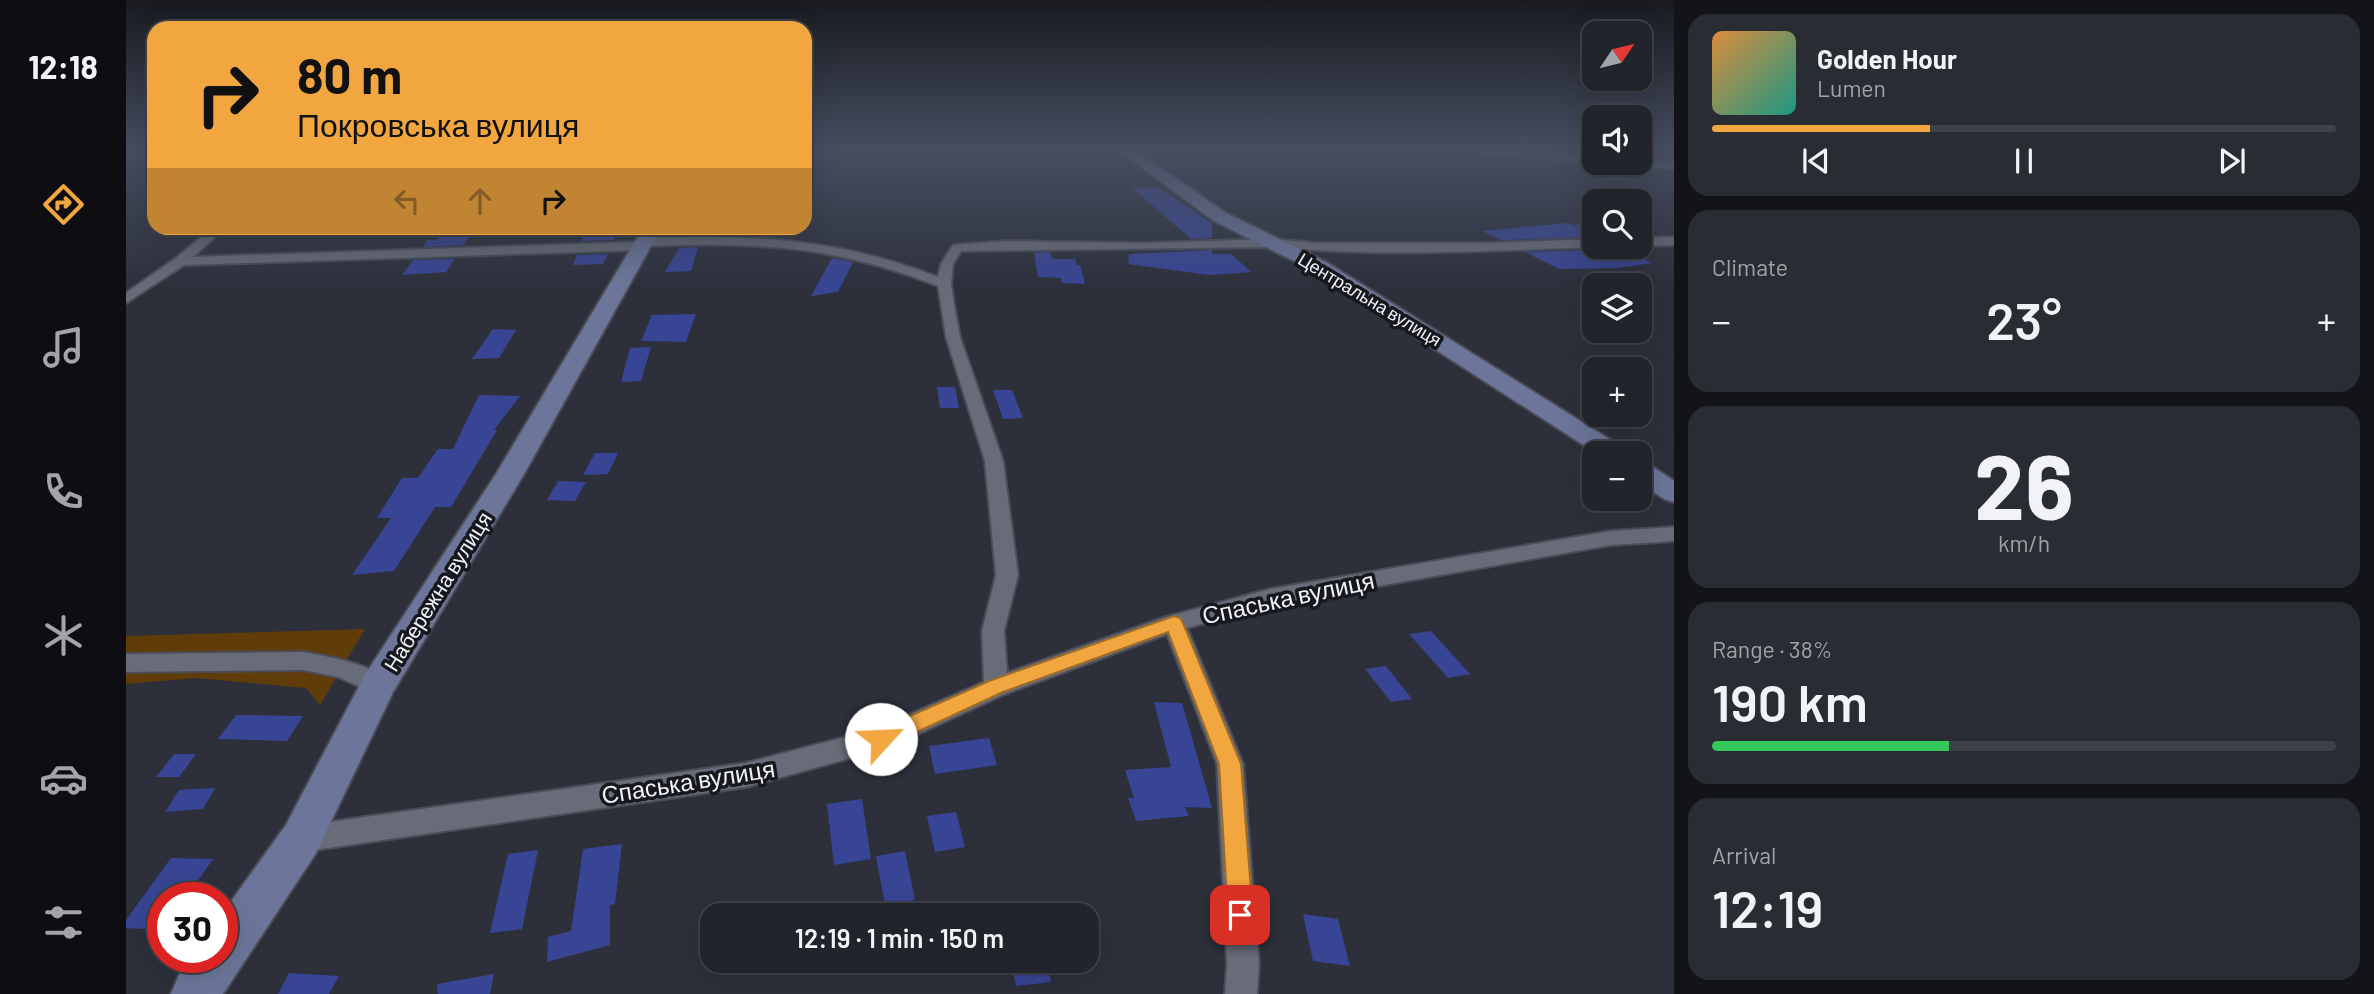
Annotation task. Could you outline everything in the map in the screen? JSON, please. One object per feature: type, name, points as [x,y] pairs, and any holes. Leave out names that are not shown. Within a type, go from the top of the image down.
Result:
[{"type":"street","name":"Центральна вулиця","points":[[1189,195],[1220,217],[1319,266],[1594,441]]},
{"type":"street","points":[[126,299],[181,261],[211,235]]},
{"type":"street","points":[[181,261],[645,239],[776,243],[825,248],[906,269],[944,284]]},
{"type":"street","name":"Набережна вулиця","points":[[238,931],[301,839],[378,685],[510,474],[645,239]]},
{"type":"street","points":[[1652,242],[1674,241]]},
{"type":"street","points":[[996,687],[993,631],[1007,575],[993,461],[953,337],[944,284],[947,264],[957,248],[1006,245],[1144,247],[1273,243],[1316,247],[1423,247],[1582,243]]},
{"type":"street","points":[[1652,479],[1674,493]]},
{"type":"street","name":"Спаська вулиця","points":[[301,839],[746,775],[881,739],[996,687],[1174,623],[1270,597],[1611,538],[1674,534]]},
{"type":"street","points":[[1174,623],[1230,764],[1243,965],[1241,994]]},
{"type":"street","points":[[126,663],[303,662],[342,669],[378,685]]},
{"type":"street","name":"Набережна вулиця","points":[[195,994],[209,973]]},
{"type":"shaded area","points":[[365,629],[320,705],[306,688],[196,678],[126,684],[126,636]]},
{"type":"building","points":[[1141,195],[1171,195],[1212,223],[1212,238],[1191,239]]},
{"type":"building","points":[[1582,224],[1582,237],[1501,240],[1482,231]]},
{"type":"building","points":[[440,235],[470,235],[463,245],[423,247],[427,240],[436,240]]},
{"type":"building","points":[[584,235],[616,235],[614,240],[582,241]]},
{"type":"building","points":[[698,247],[691,271],[665,272],[679,248]]},
{"type":"building","points":[[1212,250],[1212,254],[1231,254],[1251,272],[1209,275],[1128,264],[1129,254]]},
{"type":"building","points":[[1582,250],[1582,259],[1644,259],[1652,263],[1617,268],[1559,269],[1525,252]]},
{"type":"building","points":[[1050,252],[1052,259],[1075,259],[1077,265],[1080,265],[1085,284],[1062,283],[1061,278],[1038,277],[1034,253]]},
{"type":"building","points":[[608,254],[603,264],[573,265],[577,255]]},
{"type":"building","points":[[832,258],[853,262],[838,292],[811,296]]},
{"type":"building","points":[[455,259],[446,272],[402,275],[413,260]]},
{"type":"building","points":[[696,314],[686,342],[641,341],[652,315]]},
{"type":"building","points":[[493,329],[516,330],[499,358],[472,359]]},
{"type":"building","points":[[651,347],[641,381],[621,382],[630,348]]},
{"type":"building","points":[[937,387],[955,387],[959,408],[940,408]]},
{"type":"building","points":[[993,390],[1012,390],[1023,418],[1003,419]]},
{"type":"building","points":[[479,395],[520,396],[494,430],[497,430],[451,507],[435,507],[394,571],[352,575],[391,518],[377,518],[402,478],[418,478],[438,449],[453,449]]},
{"type":"building","points":[[595,453],[618,453],[608,474],[583,475]]},
{"type":"building","points":[[558,481],[586,482],[575,501],[547,500]]},
{"type":"building","points":[[1431,631],[1470,674],[1448,678],[1409,634]]},
{"type":"building","points":[[1386,666],[1412,699],[1391,702],[1365,669]]},
{"type":"building","points":[[1154,702],[1182,703],[1212,808],[1185,807],[1189,816],[1136,821],[1128,798],[1134,798],[1125,770],[1171,767]]},
{"type":"building","points":[[236,715],[303,716],[287,741],[218,739]]},
{"type":"building","points":[[989,738],[997,765],[935,774],[929,746]]},
{"type":"building","points":[[174,754],[196,754],[179,777],[156,777]]},
{"type":"building","points":[[215,788],[203,809],[165,812],[179,790]]},
{"type":"building","points":[[862,799],[871,859],[834,865],[827,804]]},
{"type":"building","points":[[956,812],[965,847],[935,852],[927,816]]},
{"type":"building","points":[[622,844],[615,904],[610,905],[610,945],[547,962],[548,937],[571,931],[583,849]]},
{"type":"building","points":[[538,850],[522,929],[490,933],[508,854]]},
{"type":"building","points":[[905,851],[915,900],[885,903],[876,856]]},
{"type":"building","points":[[171,858],[213,859],[197,882],[154,882]]},
{"type":"building","points":[[147,891],[147,929],[126,928],[126,920]]},
{"type":"building","points":[[1303,914],[1338,919],[1350,966],[1313,961]]},
{"type":"building","points":[[289,973],[339,976],[329,994],[278,994]]},
{"type":"building","points":[[1013,973],[1049,973],[1051,982],[1016,986]]},
{"type":"building","points":[[494,974],[490,994],[438,994],[437,984]]},
{"type":"route","points":[[881,739],[996,687],[1174,623],[1230,764],[1240,915]]}]
